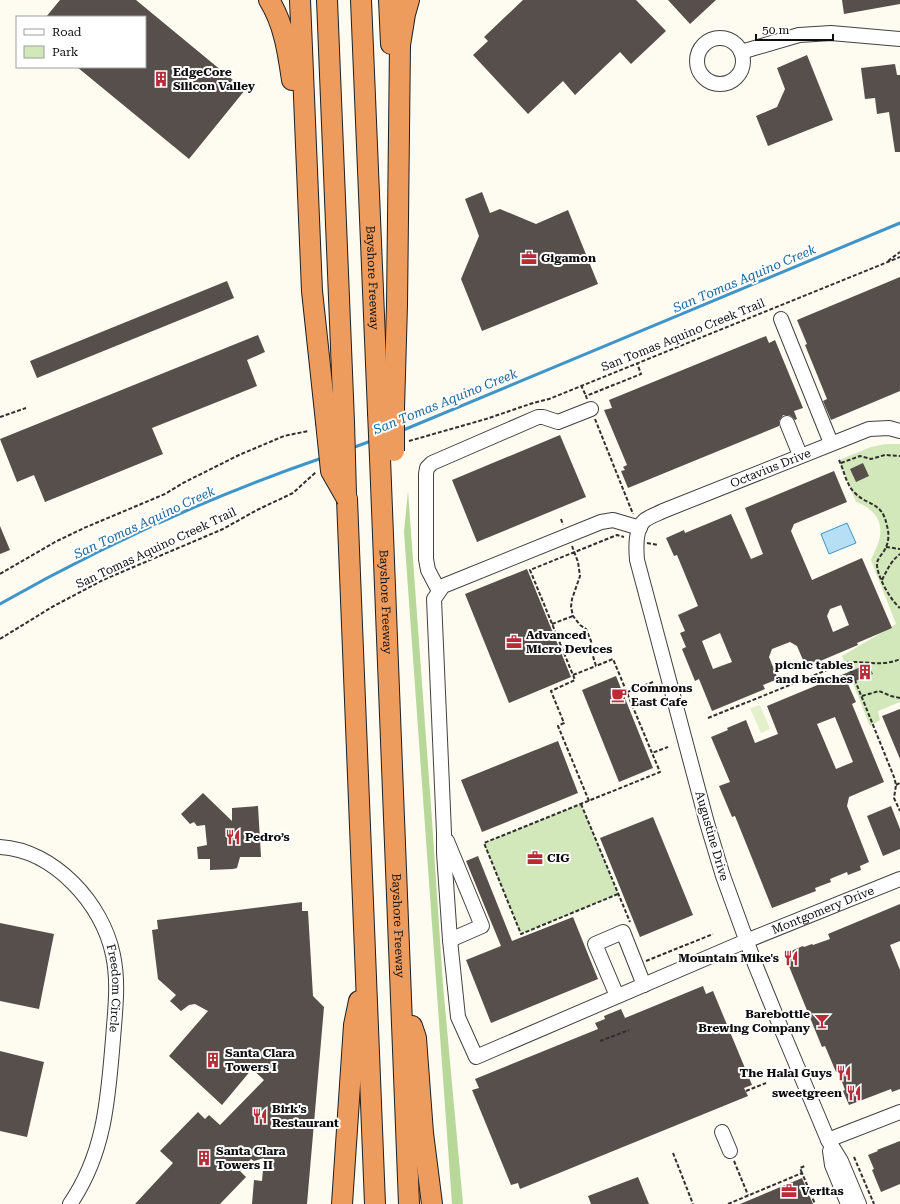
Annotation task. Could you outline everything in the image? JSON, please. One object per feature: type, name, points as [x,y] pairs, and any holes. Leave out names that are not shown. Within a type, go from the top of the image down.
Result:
[{"type":"highway","points":[[269,0],[279,18],[289,56],[293,84],[307,265],[347,499],[375,1204]]},
{"type":"highway","points":[[300,0],[312,291]]},
{"type":"highway","points":[[327,0],[335,422]]},
{"type":"highway","name":"Bayshore Freeway","points":[[361,0],[386,410],[387,454],[385,572],[409,1204]]},
{"type":"highway","points":[[389,0],[398,182]]},
{"type":"highway","points":[[386,410],[397,305],[400,45],[409,0]]},
{"type":"highway","points":[[342,1204],[354,1025],[365,977]]},
{"type":"highway","points":[[401,990],[416,1038],[423,1133],[432,1204]]},
{"type":"street","points":[[742,52],[799,35],[831,33],[900,39]]},
{"type":"street","points":[[781,319],[831,443]]},
{"type":"street","points":[[439,591],[428,570],[426,559],[427,468],[432,463],[538,417],[543,417],[558,422],[591,409]]},
{"type":"street","points":[[787,423],[800,456]]},
{"type":"street","name":"Octavius Drive","points":[[640,529],[663,511],[831,443],[869,429],[889,428],[900,431]]},
{"type":"street","points":[[444,834],[482,926],[450,940],[444,853],[433,606],[434,599],[439,591],[443,586],[601,522],[613,520],[640,529]]},
{"type":"street","name":"Augustine Drive","points":[[640,529],[637,560],[707,823],[724,876],[746,941],[781,1028],[828,1140],[841,1161],[859,1204]]},
{"type":"street","name":"Freedom Circle","points":[[0,847],[26,853],[49,863],[74,883],[92,905],[107,933],[113,953],[117,983],[108,1100],[98,1146],[70,1204]]},
{"type":"street","name":"Montgomery Drive","points":[[450,940],[458,1017],[476,1057],[746,941],[900,879]]},
{"type":"street","points":[[617,996],[595,944],[623,932],[644,985]]},
{"type":"street","points":[[828,1140],[900,1112]]},
{"type":"street","points":[[722,1132],[730,1151]]},
{"type":"street","name":"Augustine Drive","points":[[828,1140],[832,1165],[848,1204]]},
{"type":"path","name":"San Tomas Aquino Creek Trail","points":[[886,263],[900,252]]},
{"type":"path","name":"San Tomas Aquino Creek Trail","points":[[486,419],[534,402],[548,399],[900,257]]},
{"type":"path","points":[[586,396],[641,374],[637,363]]},
{"type":"path","points":[[581,385],[633,515],[640,529],[658,545]]},
{"type":"path","points":[[0,417],[26,408]]},
{"type":"path","points":[[0,574],[76,531],[165,494],[183,483],[239,455],[284,436],[308,431]]},
{"type":"path","points":[[841,463],[860,456],[871,459],[885,455],[900,456]]},
{"type":"path","points":[[839,460],[850,488],[860,497],[874,504],[880,509],[885,518],[888,535],[886,547],[877,563],[889,596],[900,608]]},
{"type":"path","name":"San Tomas Aquino Creek Trail","points":[[0,639],[52,607],[103,580],[211,534],[257,510]]},
{"type":"path","points":[[561,519],[580,570],[580,576],[572,599],[571,607],[573,616],[580,625],[586,629],[591,641],[592,653],[596,666]]},
{"type":"path","points":[[589,801],[558,726],[564,723],[550,690],[575,680],[530,570],[617,535],[640,529]]},
{"type":"path","points":[[886,547],[900,549]]},
{"type":"path","points":[[882,580],[888,566],[894,558],[900,554]]},
{"type":"path","points":[[552,624],[573,616]]},
{"type":"path","points":[[573,675],[613,659],[660,772],[484,843],[521,934],[618,894]]},
{"type":"path","points":[[708,718],[847,662],[877,664],[900,659]]},
{"type":"path","points":[[847,662],[894,777],[896,785],[894,798],[900,811]]},
{"type":"path","points":[[627,692],[653,682]]},
{"type":"path","points":[[862,696],[879,691],[900,698]]},
{"type":"path","points":[[652,753],[668,747]]},
{"type":"path","points":[[896,785],[900,783]]},
{"type":"path","points":[[581,804],[632,928]]},
{"type":"path","points":[[643,954],[646,961],[713,934]]},
{"type":"path","points":[[600,1041],[629,1030]]},
{"type":"path","points":[[746,1091],[766,1083]]},
{"type":"path","points":[[730,1151],[748,1195]]},
{"type":"path","points":[[673,1153],[692,1204]]},
{"type":"path","points":[[854,1157],[874,1204]]},
{"type":"path","points":[[805,1166],[800,1168],[815,1204]]},
{"type":"path","points":[[728,1204],[802,1173]]},
{"type":"green space","points":[[885,444],[900,444],[900,702],[878,711],[880,720],[870,726],[842,656],[896,624],[871,560],[878,545],[880,524],[875,514],[871,510],[856,502],[839,460],[871,447]]},
{"type":"green space","points":[[408,491],[443,985],[463,1204],[452,1204],[404,532]]},
{"type":"green space","points":[[760,705],[770,729],[761,733],[750,708]]},
{"type":"green space","points":[[581,804],[618,894],[521,934],[484,843]]},
{"type":"water","points":[[847,523],[856,543],[829,554],[821,534]]},
{"type":"building","name":"EdgeCore Silicon Valley","points":[[60,0],[136,0],[245,90],[189,159],[78,68],[146,68],[146,16],[47,16]]},
{"type":"building","points":[[523,0],[636,0],[666,31],[631,64],[620,52],[575,95],[563,81],[528,114],[473,55],[488,41],[484,37]]},
{"type":"building","points":[[668,0],[716,0],[690,24]]},
{"type":"building","points":[[842,0],[900,0],[900,4],[844,14]]},
{"type":"building","points":[[807,55],[833,120],[768,146],[756,116],[777,107],[785,89],[777,68]]},
{"type":"building","points":[[895,64],[897,75],[900,75],[900,152],[895,152],[889,112],[877,114],[875,98],[865,99],[861,68]]},
{"type":"building","name":"Gigamon","points":[[482,192],[490,213],[500,209],[536,224],[568,210],[598,284],[482,331],[461,279],[479,236],[465,199]]},
{"type":"building","points":[[900,277],[900,391],[831,420],[823,401],[827,399],[805,345],[807,344],[797,320]]},
{"type":"building","points":[[227,281],[234,298],[37,378],[30,361]]},
{"type":"building","points":[[258,335],[265,352],[247,360],[257,386],[152,428],[163,454],[45,502],[34,475],[17,482],[0,439]]},
{"type":"building","points":[[766,336],[769,343],[775,340],[803,408],[794,411],[797,419],[795,420],[789,415],[783,415],[779,421],[779,426],[628,488],[621,471],[625,470],[623,467],[627,465],[604,410],[612,408],[609,400]]},
{"type":"building","points":[[560,435],[586,497],[477,542],[452,480]]},
{"type":"building","points":[[863,463],[869,476],[856,482],[850,469]]},
{"type":"building","points":[[834,471],[847,502],[794,524],[791,531],[812,580],[862,558],[892,628],[857,643],[858,645],[806,667],[797,646],[790,642],[772,649],[769,657],[778,679],[763,685],[765,689],[712,711],[699,679],[695,681],[682,649],[686,647],[680,633],[685,631],[678,615],[698,606],[677,555],[674,556],[666,538],[684,530],[685,533],[731,514],[751,559],[763,554],[745,508]],"holes":[[[841,605],[849,625],[833,632],[827,616],[830,609]],[[720,633],[732,662],[713,669],[702,641]]]},
{"type":"building","points":[[0,526],[10,550],[0,554]]},
{"type":"building","points":[[527,569],[571,677],[509,703],[465,594]]},
{"type":"building","points":[[868,664],[873,674],[848,684],[856,702],[852,704],[884,782],[849,797],[847,806],[869,862],[860,866],[861,870],[848,875],[847,872],[830,879],[831,882],[815,888],[816,891],[772,908],[735,816],[732,817],[719,786],[730,782],[711,737],[746,720],[755,743],[778,734],[767,706]],"holes":[[[835,717],[853,762],[836,769],[817,724]]]},
{"type":"building","points":[[616,676],[653,768],[619,782],[582,690]]},
{"type":"building","points":[[900,709],[900,759],[882,716]]},
{"type":"building","points":[[558,741],[578,793],[482,832],[461,780]]},
{"type":"building","name":"Pedro’s","points":[[203,793],[232,821],[232,808],[258,806],[261,857],[240,857],[237,868],[210,870],[210,859],[198,859],[197,847],[207,845],[205,825],[197,826],[194,822],[190,824],[181,814]]},
{"type":"building","points":[[891,806],[900,829],[900,849],[883,856],[867,816]]},
{"type":"building","points":[[653,817],[693,915],[640,937],[600,838]]},
{"type":"building","points":[[478,856],[512,941],[573,917],[598,979],[491,1023],[466,960],[501,946],[466,861]]},
{"type":"building","points":[[302,902],[302,911],[308,911],[313,996],[324,1007],[307,1204],[252,1204],[254,1180],[262,1181],[264,1158],[254,1161],[251,1159],[240,1171],[246,1177],[220,1204],[135,1204],[173,1163],[160,1151],[198,1112],[205,1119],[209,1115],[220,1125],[264,1080],[252,1069],[222,1105],[169,1056],[208,1011],[195,1004],[189,1005],[181,1011],[170,1001],[176,995],[158,979],[152,930],[158,929],[157,920]]},
{"type":"building","points":[[900,904],[900,941],[890,945],[900,970],[900,1089],[892,1092],[891,1089],[849,1105],[843,1091],[845,1090],[838,1071],[836,1072],[825,1046],[822,1047],[784,954],[803,946],[813,945],[830,939],[828,934]]},
{"type":"building","points":[[0,923],[54,934],[39,1009],[0,1001]]},
{"type":"building","points":[[703,986],[706,994],[713,991],[752,1085],[744,1088],[748,1096],[520,1189],[518,1183],[511,1185],[472,1090],[479,1088],[475,1079],[598,1029],[595,1023],[605,1019],[604,1016],[621,1009],[625,1018]]},
{"type":"building","points":[[0,1051],[44,1062],[27,1137],[0,1131]]},
{"type":"building","points":[[900,1141],[900,1184],[881,1192],[868,1155]]},
{"type":"building","points":[[638,1177],[649,1204],[591,1204],[588,1196]]},
{"type":"building","name":"Veritas","points":[[802,1178],[813,1204],[740,1204]]},
{"type":"waterway","name":"San Tomas Aquino Creek","points":[[401,431],[900,223]]},
{"type":"waterway","name":"San Tomas Aquino Creek","points":[[352,448],[371,441]]},
{"type":"waterway","name":"San Tomas Aquino Creek","points":[[0,604],[117,542],[239,489],[322,458]]},
{"type":"place","name":"EdgeCore Silicon Valley","points":[[161,79]]},
{"type":"place","name":"Gigamon","points":[[529,258]]},
{"type":"place","name":"Advanced Micro Devices","points":[[514,642]]},
{"type":"place","name":"picnic tables and benches","points":[[865,672]]},
{"type":"place","name":"Commons East Cafe","points":[[619,695]]},
{"type":"place","name":"Pedro’s","points":[[233,837]]},
{"type":"place","name":"CIG","points":[[535,858]]},
{"type":"place","name":"Mountain Mike's","points":[[791,958]]},
{"type":"place","name":"Barebottle Brewing Company","points":[[822,1021]]},
{"type":"place","name":"Santa Clara Towers I","points":[[213,1060]]},
{"type":"place","name":"The Halal Guys","points":[[844,1073]]},
{"type":"place","name":"sweetgreen","points":[[854,1093]]},
{"type":"place","name":"Birk's Restaurant","points":[[260,1116]]},
{"type":"place","name":"Santa Clara Towers II","points":[[204,1158]]},
{"type":"place","name":"Veritas","points":[[789,1191]]}]
